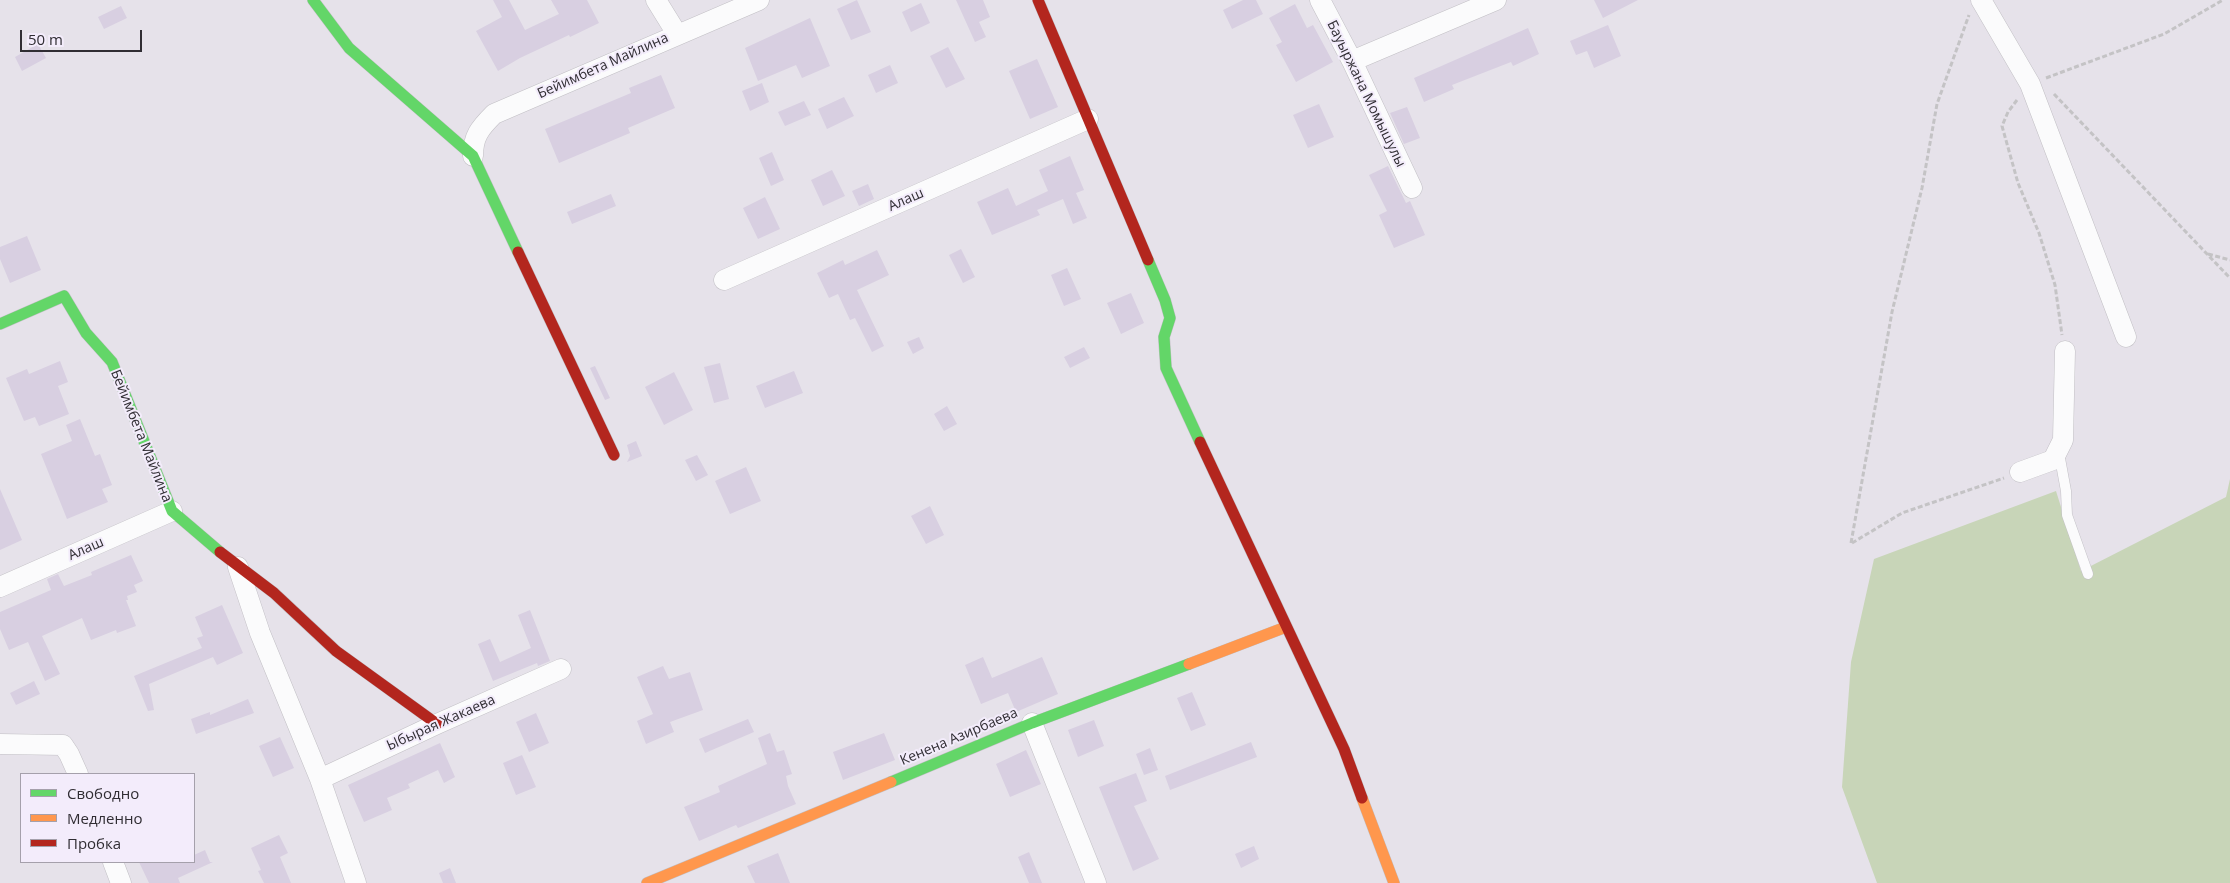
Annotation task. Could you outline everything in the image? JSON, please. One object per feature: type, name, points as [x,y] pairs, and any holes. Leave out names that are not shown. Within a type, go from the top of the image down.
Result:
[{"type":"street","points":[[313,0],[349,48],[472,156],[614,455]]},
{"type":"street","points":[[656,0],[677,34]]},
{"type":"street","name":"Бейимбета Майлина","points":[[472,156],[473,142],[482,126],[494,114],[760,0]]},
{"type":"street","points":[[1038,0],[1165,300],[1170,318],[1164,338],[1166,368],[1344,749],[1394,883]]},
{"type":"street","name":"Бауыржана Момышулы","points":[[1320,0],[1352,60],[1412,188]]},
{"type":"street","points":[[1352,60],[1496,0]]},
{"type":"street","points":[[1977,4],[2035,82],[2126,337]]},
{"type":"street","name":"Алаш","points":[[724,280],[1088,119]]},
{"type":"street","name":"Бейимбета Майлина","points":[[0,324],[64,296],[86,333],[112,362],[172,511]]},
{"type":"street","points":[[2020,472],[2053,460],[2063,440],[2065,351]]},
{"type":"street","points":[[172,511],[238,567],[274,592],[336,651],[368,676],[437,724]]},
{"type":"street","name":"Алаш","points":[[0,587],[172,511]]},
{"type":"street","points":[[238,567],[260,633],[320,779],[356,883]]},
{"type":"street","name":"Кенена Азирбаева","points":[[647,883],[1032,723],[1286,627]]},
{"type":"street","name":"Ыбырая Жакаева","points":[[320,779],[437,724],[562,669]]},
{"type":"street","points":[[1032,723],[1096,883]]},
{"type":"street","points":[[0,744],[63,745],[78,773]]},
{"type":"street","points":[[113,863],[121,883]]},
{"type":"lane","points":[[2058,450],[2066,491],[2067,515],[2088,574]]},
{"type":"path","points":[[2065,351],[2055,285],[2039,233],[2018,183],[2002,126],[2008,112],[2035,82],[2164,34],[2223,0]]},
{"type":"path","points":[[1977,4],[1937,104],[1922,188],[1892,312],[1852,543],[1902,513],[2020,472]]},
{"type":"path","points":[[2035,82],[2230,278]]},
{"type":"path","points":[[2208,254],[2230,260]]},
{"type":"green space","points":[[2230,479],[2230,883],[1877,883],[1842,787],[1851,662],[1874,559],[2056,491],[2081,571],[2226,497]]},
{"type":"building","points":[[493,0],[509,0],[525,30],[559,14],[551,0],[587,0],[599,23],[520,58],[498,71],[476,31],[502,17]]},
{"type":"building","points":[[857,0],[871,32],[851,40],[837,9]]},
{"type":"building","points":[[956,0],[983,0],[990,17],[979,22],[986,37],[975,42]]},
{"type":"building","points":[[1243,0],[1256,0],[1263,14],[1232,29],[1223,10]]},
{"type":"building","points":[[1594,0],[1638,0],[1603,18]]},
{"type":"building","points":[[921,3],[930,23],[911,32],[902,12]]},
{"type":"building","points":[[1295,4],[1307,28],[1313,25],[1333,62],[1296,82],[1276,45],[1282,42],[1269,18]]},
{"type":"building","points":[[121,6],[127,18],[104,29],[98,17]]},
{"type":"building","points":[[810,18],[830,66],[802,78],[796,65],[758,81],[745,48]]},
{"type":"building","points":[[1608,25],[1621,56],[1594,68],[1587,51],[1576,55],[1570,41]]},
{"type":"building","points":[[1528,28],[1539,54],[1513,66],[1511,62],[1452,85],[1454,89],[1424,102],[1414,78]]},
{"type":"building","points":[[38,44],[46,58],[22,71],[15,57]]},
{"type":"building","points":[[948,47],[965,79],[946,88],[930,56]]},
{"type":"building","points":[[1037,59],[1058,107],[1030,119],[1009,71]]},
{"type":"building","points":[[890,65],[898,83],[876,93],[868,75]]},
{"type":"building","points":[[661,75],[675,108],[628,128],[630,133],[559,163],[545,129],[631,93],[629,88]]},
{"type":"building","points":[[762,83],[769,102],[750,111],[742,91]]},
{"type":"building","points":[[844,97],[854,116],[827,129],[818,109]]},
{"type":"building","points":[[804,101],[811,115],[785,126],[778,112]]},
{"type":"building","points":[[1319,104],[1334,137],[1308,148],[1293,115]]},
{"type":"building","points":[[1407,107],[1420,138],[1404,144],[1390,113]]},
{"type":"building","points":[[772,152],[784,180],[771,186],[759,158]]},
{"type":"building","points":[[1070,156],[1084,190],[1076,193],[1087,218],[1073,224],[1063,199],[1037,210],[1040,215],[992,235],[977,202],[1008,188],[1016,206],[1048,191],[1039,170]]},
{"type":"building","points":[[1388,166],[1406,203],[1410,201],[1425,235],[1394,248],[1379,215],[1387,211],[1369,175]]},
{"type":"building","points":[[832,170],[845,196],[823,206],[811,180]]},
{"type":"building","points":[[868,184],[874,199],[859,206],[852,191]]},
{"type":"building","points":[[611,194],[616,206],[572,224],[567,212]]},
{"type":"building","points":[[765,197],[780,229],[758,239],[743,208]]},
{"type":"building","points":[[27,236],[41,270],[10,283],[0,259],[0,247]]},
{"type":"building","points":[[961,249],[975,277],[963,283],[949,255]]},
{"type":"building","points":[[877,250],[889,275],[857,290],[884,346],[872,352],[855,318],[850,320],[838,294],[829,298],[817,273],[843,260],[845,265]]},
{"type":"building","points":[[1067,268],[1081,299],[1064,306],[1051,275]]},
{"type":"building","points":[[1131,293],[1144,323],[1121,334],[1107,303]]},
{"type":"building","points":[[919,337],[924,348],[913,354],[907,342]]},
{"type":"building","points":[[1084,347],[1090,358],[1070,368],[1064,357]]},
{"type":"building","points":[[60,361],[68,382],[58,386],[69,414],[39,426],[35,417],[24,421],[6,378],[27,369],[29,374]]},
{"type":"building","points":[[720,363],[729,399],[714,403],[704,367]]},
{"type":"building","points":[[595,366],[610,398],[605,400],[590,368]]},
{"type":"building","points":[[794,371],[803,393],[765,408],[756,386]]},
{"type":"building","points":[[674,372],[693,410],[664,425],[645,387]]},
{"type":"building","points":[[947,406],[957,424],[944,431],[934,414]]},
{"type":"building","points":[[80,419],[95,456],[100,454],[112,485],[102,489],[108,502],[67,519],[41,454],[72,441],[66,425]]},
{"type":"building","points":[[636,441],[642,456],[627,462],[630,456],[627,445]]},
{"type":"building","points":[[697,455],[708,475],[696,481],[685,460]]},
{"type":"building","points":[[746,467],[761,501],[730,514],[715,481]]},
{"type":"building","points":[[0,489],[22,540],[0,550]]},
{"type":"building","points":[[930,506],[944,535],[926,544],[911,516]]},
{"type":"building","points":[[131,555],[143,581],[134,585],[137,592],[127,596],[128,600],[126,600],[136,626],[117,633],[116,630],[91,640],[82,618],[42,636],[60,674],[45,681],[28,642],[9,650],[0,629],[0,612],[51,590],[47,579],[58,574],[64,586],[92,575],[91,572]]},
{"type":"building","points":[[222,605],[243,653],[217,665],[213,657],[149,684],[154,710],[148,711],[134,676],[202,648],[197,638],[203,636],[195,617]]},
{"type":"building","points":[[530,610],[550,661],[538,666],[537,663],[493,681],[478,644],[490,639],[500,662],[531,648],[518,615]]},
{"type":"building","points":[[983,657],[992,678],[1042,657],[1058,694],[1016,712],[1008,693],[981,704],[965,665]]},
{"type":"building","points":[[663,666],[669,679],[690,672],[703,710],[670,722],[674,732],[646,744],[637,721],[653,714],[637,677]]},
{"type":"building","points":[[34,681],[40,694],[16,705],[10,693]]},
{"type":"building","points":[[1192,692],[1206,725],[1191,731],[1177,698]]},
{"type":"building","points":[[248,699],[254,713],[196,734],[191,719],[210,712],[210,715]]},
{"type":"building","points":[[536,713],[549,743],[529,752],[516,722]]},
{"type":"building","points":[[748,719],[754,732],[705,753],[699,739]]},
{"type":"building","points":[[1094,720],[1104,746],[1078,757],[1068,730]]},
{"type":"building","points":[[770,733],[777,752],[784,750],[792,774],[786,776],[788,786],[796,804],[738,828],[736,825],[699,841],[684,807],[720,792],[718,786],[767,764],[758,738]]},
{"type":"building","points":[[884,733],[895,760],[843,780],[833,752]]},
{"type":"building","points":[[280,737],[294,768],[273,777],[259,746]]},
{"type":"building","points":[[1251,742],[1257,757],[1170,790],[1165,776]]},
{"type":"building","points":[[440,743],[455,777],[444,783],[438,770],[408,784],[410,788],[387,798],[392,810],[364,822],[348,785]]},
{"type":"building","points":[[1150,748],[1158,770],[1144,775],[1136,754]]},
{"type":"building","points":[[1026,750],[1041,784],[1010,797],[996,764]]},
{"type":"building","points":[[522,755],[536,787],[516,795],[503,763]]},
{"type":"building","points":[[1136,773],[1147,801],[1134,806],[1159,859],[1133,871],[1099,787]]},
{"type":"building","points":[[279,835],[288,853],[280,857],[291,883],[264,883],[258,871],[261,870],[251,848]]},
{"type":"building","points":[[1254,846],[1259,859],[1241,868],[1235,854]]},
{"type":"building","points":[[205,850],[210,862],[213,862],[178,878],[180,883],[149,883],[139,863],[195,863],[195,855]]},
{"type":"building","points":[[1029,852],[1042,883],[1029,883],[1018,857]]},
{"type":"building","points":[[778,853],[790,883],[755,883],[747,866]]},
{"type":"building","points":[[450,868],[456,883],[443,883],[439,873]]},
{"type":"traffic: fast","points":[[313,0],[349,48],[473,156],[518,252]]},
{"type":"traffic: fast","points":[[1148,260],[1165,300],[1170,318],[1164,337],[1166,368],[1200,442]]},
{"type":"traffic: fast","points":[[0,324],[64,296],[86,333],[112,362],[172,511],[220,552]]},
{"type":"traffic: fast","points":[[891,782],[1032,723],[1189,664]]},
{"type":"traffic: slow","points":[[1189,664],[1286,627]]},
{"type":"traffic: slow","points":[[647,883],[891,782]]},
{"type":"traffic: slow","points":[[1362,798],[1394,883]]},
{"type":"traffic: jam","points":[[1038,0],[1148,260]]},
{"type":"traffic: jam","points":[[518,252],[614,455]]},
{"type":"traffic: jam","points":[[1200,442],[1344,749],[1362,798]]},
{"type":"traffic: jam","points":[[220,552],[274,593],[336,651],[437,724]]}]
